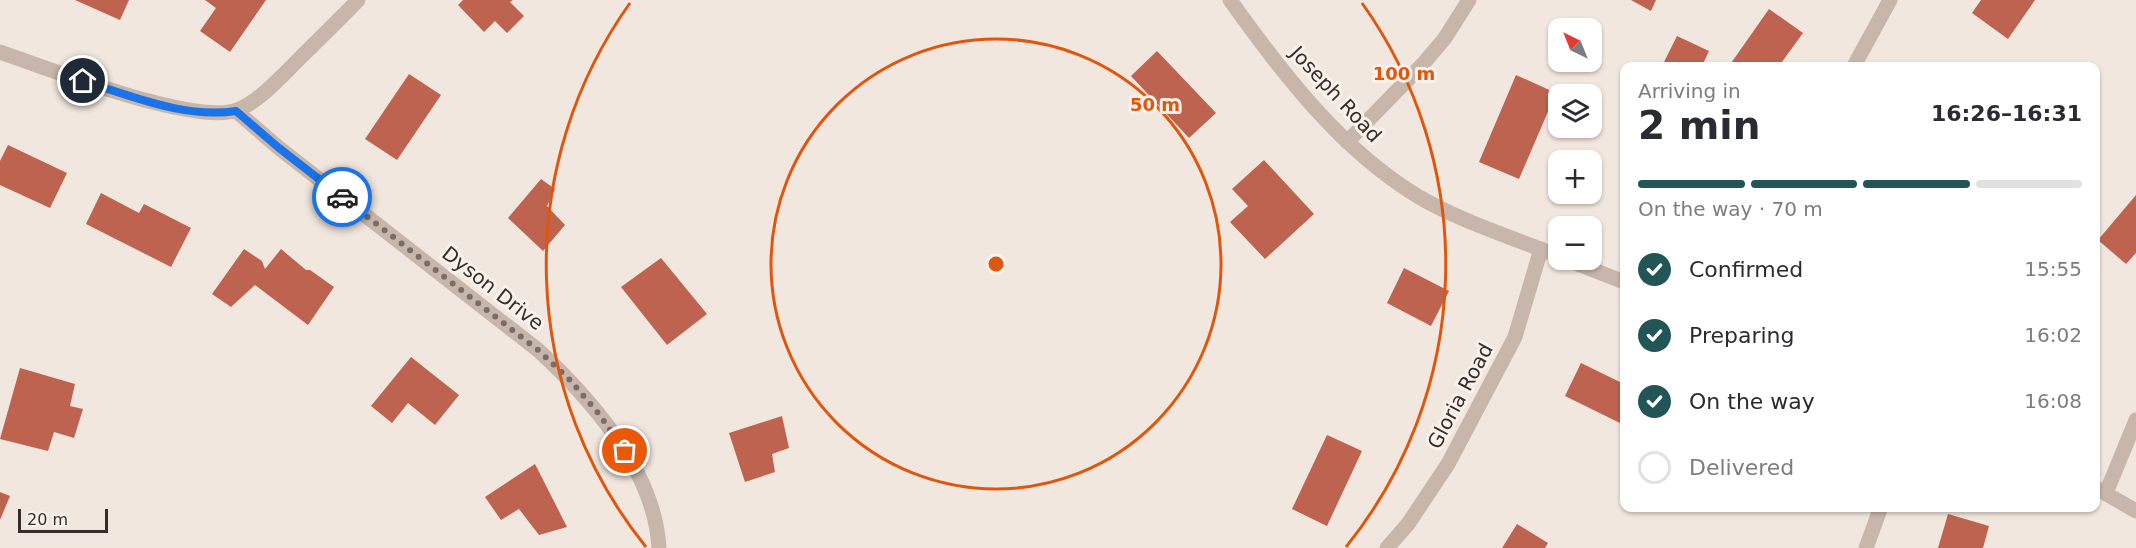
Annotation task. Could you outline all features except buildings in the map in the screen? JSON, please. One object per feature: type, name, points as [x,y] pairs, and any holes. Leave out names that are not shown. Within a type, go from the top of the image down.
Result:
[{"type":"street","points":[[0,52],[162,105],[215,114],[236,111],[278,80],[358,0]]},
{"type":"street","name":"Joseph Road","points":[[1230,0],[1296,85],[1347,142],[1385,174],[1420,197],[1456,215],[1548,252]]},
{"type":"street","points":[[1347,142],[1423,64],[1445,38],[1469,0]]},
{"type":"street","points":[[1856,62],[1890,0]]},
{"type":"street","name":"Dyson Drive","points":[[236,111],[279,148],[538,350],[569,379],[599,414],[625,451],[646,492],[659,538],[659,548]]},
{"type":"street","name":"Gloria Road","points":[[1387,548],[1408,524],[1448,464],[1515,337],[1541,249]]},
{"type":"street","points":[[1593,270],[1620,280]]},
{"type":"street","points":[[2136,420],[2101,490],[2136,511]]},
{"type":"street","points":[[1866,548],[1879,512]]},
{"type":"way so far","points":[[342,197],[538,350],[569,379],[599,414],[625,451]]},
{"type":"route","points":[[83,81],[162,105],[215,114],[236,111],[342,197]]}]
